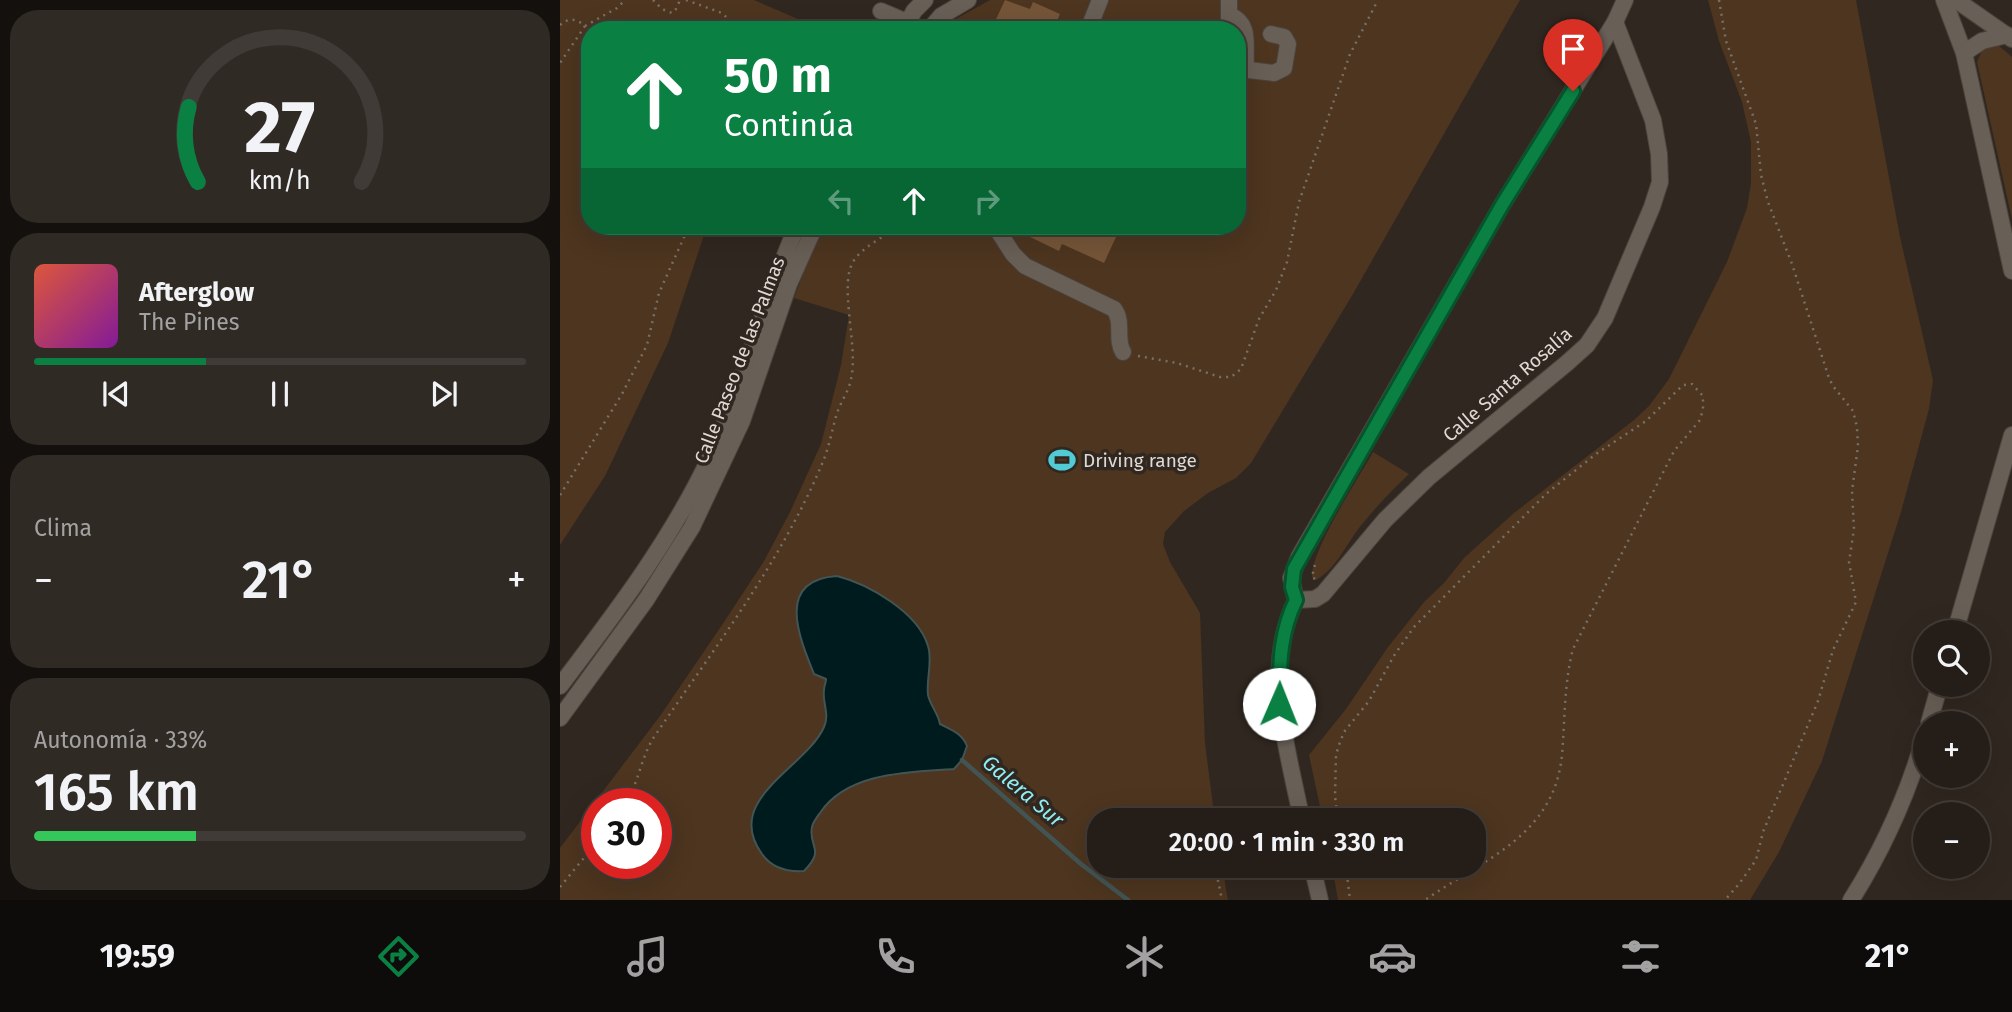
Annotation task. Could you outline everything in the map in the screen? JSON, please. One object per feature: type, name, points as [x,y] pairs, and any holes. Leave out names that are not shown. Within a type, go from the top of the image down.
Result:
[{"type":"street","points":[[910,21],[925,0]]},
{"type":"street","points":[[937,21],[968,0]]},
{"type":"street","points":[[1092,21],[1100,0]]},
{"type":"street","points":[[1299,808],[1279,704],[1283,637],[1287,619],[1296,600],[1291,578],[1300,557],[1502,205],[1615,22],[1625,0]]},
{"type":"street","points":[[1944,0],[1964,53],[2012,271]]},
{"type":"street","points":[[1956,0],[2010,37]]},
{"type":"street","points":[[881,11],[898,21]]},
{"type":"street","name":"Calle Santa Rosalía","points":[[1296,600],[1315,599],[1323,594],[1385,520],[1429,477],[1587,345],[1605,318],[1660,182],[1659,154],[1653,120],[1615,22]]},
{"type":"street","points":[[1246,66],[1249,70],[1274,73],[1284,68],[1288,44],[1284,37],[1272,34]]},
{"type":"street","points":[[1964,53],[1982,41],[2010,37]]},
{"type":"street","name":"Calle Paseo de las Palmas","points":[[560,686],[648,567],[710,456],[793,235]]},
{"type":"street","name":"Calle Paseo de las Palmas","points":[[560,718],[652,592],[692,527],[742,421],[789,284],[811,235]]},
{"type":"street","points":[[1001,235],[1025,266],[1114,309],[1119,318],[1119,344],[1124,352]]},
{"type":"street","points":[[1958,620],[2012,435]]},
{"type":"street","points":[[1851,900],[1894,822],[1913,775]]},
{"type":"street","points":[[1315,878],[1320,900]]},
{"type":"path","points":[[594,21],[617,8],[625,0]]},
{"type":"path","points":[[653,0],[662,9],[672,13],[680,0]]},
{"type":"path","points":[[686,0],[722,13],[730,21]]},
{"type":"path","points":[[1124,352],[1177,363],[1220,377],[1231,377],[1241,369],[1259,319],[1276,290],[1287,262],[1299,202],[1350,54],[1378,0]]},
{"type":"path","points":[[1718,0],[1726,41],[1754,115],[1761,175],[1773,218],[1795,271],[1829,377],[1853,411],[1858,436],[1852,491],[1854,528],[1849,562],[1856,597],[1855,608],[1833,650],[1818,701],[1763,832],[1756,860],[1725,900]]},
{"type":"path","points":[[560,25],[569,19],[581,23]]},
{"type":"path","points":[[560,63],[581,32]]},
{"type":"path","points":[[560,495],[594,435],[622,394],[648,345],[659,293],[685,235]]},
{"type":"path","points":[[634,788],[642,758],[652,740],[777,553],[810,491],[823,461],[840,405],[848,390],[854,366],[848,273],[857,256],[884,235]]},
{"type":"path","points":[[1336,808],[1336,755],[1339,745],[1414,626],[1547,493],[1596,454],[1646,421],[1683,384],[1696,386],[1704,402],[1700,421],[1674,451],[1573,649],[1568,672],[1562,754],[1555,791],[1527,832],[1486,862]]},
{"type":"path","points":[[1319,552],[1312,577],[1316,580],[1322,577]]},
{"type":"path","points":[[560,887],[581,861]]},
{"type":"path","points":[[1217,878],[1222,900]]},
{"type":"path","points":[[1347,878],[1350,900]]},
{"type":"path","points":[[1425,900],[1461,878]]},
{"type":"shaded area","points":[[560,0],[754,0],[800,21],[581,21],[581,235],[704,235],[668,343],[605,476],[560,545]]},
{"type":"shaded area","points":[[990,0],[1520,0],[1353,294],[1251,463],[1236,478],[1208,493],[1184,511],[1165,532],[1163,544],[1170,562],[1200,613],[1205,743],[1213,808],[1087,808],[1087,878],[1224,878],[1228,900],[560,900],[560,848],[581,820],[581,879],[672,879],[672,788],[605,788],[660,716],[764,561],[821,444],[841,365],[849,315],[794,298],[819,235],[1246,235],[1246,21],[952,21]]},
{"type":"shaded area","points":[[1708,0],[1856,0],[1900,237],[1933,380],[1929,409],[1901,512],[1822,761],[1779,852],[1750,900],[1338,900],[1334,878],[1486,878],[1486,808],[1320,808],[1309,755],[1346,709],[1388,647],[1464,558],[1514,513],[1634,420],[1649,406],[1669,379],[1727,262],[1747,208],[1751,183],[1751,142],[1742,102],[1719,41]]},
{"type":"shaded area","points":[[1998,45],[2012,57],[2012,219],[1977,62],[1983,48]]},
{"type":"shaded area","points":[[1373,452],[1409,474],[1365,521],[1329,570],[1316,580],[1312,577],[1319,550],[1336,514]]},
{"type":"water","points":[[837,576],[877,593],[914,622],[928,646],[930,702],[940,724],[959,735],[967,746],[962,760],[954,769],[880,777],[846,789],[832,799],[813,823],[811,834],[814,858],[804,871],[792,871],[775,866],[762,854],[752,834],[752,817],[759,800],[771,785],[815,742],[824,727],[826,679],[814,674],[798,628],[797,613],[799,599],[805,588],[818,580]]},
{"type":"building","points":[[1005,0],[1030,9],[1033,2],[1060,14],[1057,21],[995,21]]},
{"type":"building","points":[[1028,236],[1116,237],[1104,263],[1062,244],[1059,251]]},
{"type":"waterway","name":"Galera Sur","points":[[962,760],[1081,864],[1128,900]]},
{"type":"place","name":"Driving range","points":[[1062,460]]},
{"type":"route","points":[[1279,704],[1283,637],[1287,619],[1296,600],[1291,578],[1294,569],[1502,205],[1573,91]]}]
